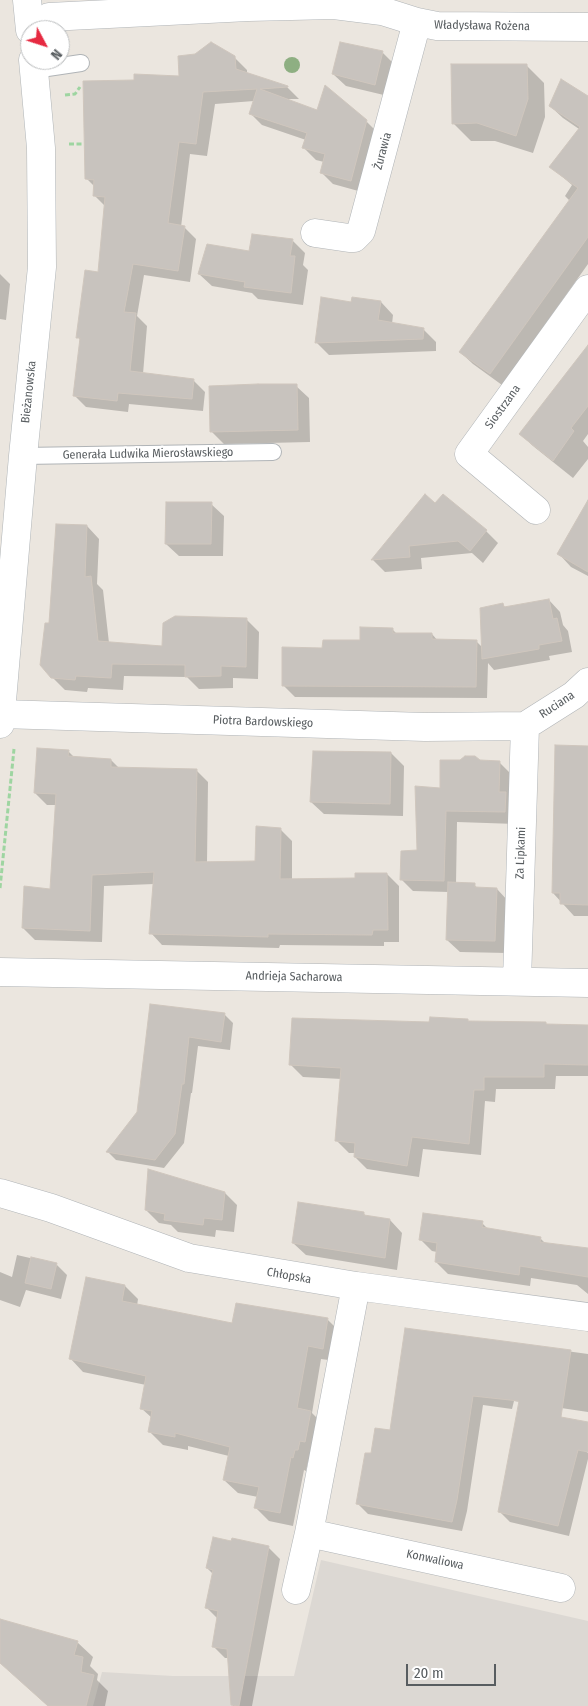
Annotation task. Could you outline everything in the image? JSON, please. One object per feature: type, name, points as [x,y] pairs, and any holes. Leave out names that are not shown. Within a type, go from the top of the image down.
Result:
[{"type":"street","points":[[27,0],[38,20]]},
{"type":"street","name":"Władysława Rożena","points":[[70,21],[248,7],[334,5],[382,11],[437,26],[588,27]]},
{"type":"street","name":"Żurawia","points":[[315,233],[354,238],[361,231],[417,22]]},
{"type":"street","name":"Bieżanowska","points":[[0,719],[5,601],[42,266],[41,148],[34,70]]},
{"type":"street","name":"Siostrzana","points":[[536,510],[468,454],[588,289]]},
{"type":"street","name":"Ruciana","points":[[525,726],[574,695],[588,682]]},
{"type":"street","name":"Piotra Bardowskiego","points":[[0,719],[425,727],[525,726]]},
{"type":"street","name":"Za Lipkami","points":[[517,981],[525,726]]},
{"type":"street","name":"Andrieja Sacharowa","points":[[0,972],[588,983]]},
{"type":"street","name":"Chłopska","points":[[0,1193],[50,1208],[189,1258],[356,1286],[588,1317]]},
{"type":"street","points":[[296,1590],[309,1533],[356,1286]]},
{"type":"street","name":"Konwaliowa","points":[[309,1533],[561,1588]]},
{"type":"lane","points":[[70,63],[81,63]]},
{"type":"lane","name":"Generała Ludwika Mierosławskiego","points":[[22,456],[273,452]]},
{"type":"shaded area","points":[[321,1560],[588,1621],[588,1706],[93,1706],[102,1672],[173,1676],[294,1676]]},
{"type":"building","points":[[211,42],[235,56],[236,69],[288,86],[260,89],[317,110],[325,85],[367,120],[351,181],[320,173],[325,154],[302,148],[307,133],[249,114],[257,89],[203,92],[196,144],[179,142],[168,223],[185,226],[178,271],[133,264],[124,312],[136,313],[130,371],[194,379],[192,399],[118,393],[117,401],[73,396],[80,338],[76,338],[85,270],[98,272],[105,197],[93,196],[94,180],[85,179],[83,81],[134,80],[134,74],[179,76],[178,56],[195,54]]},
{"type":"building","points":[[340,42],[383,51],[375,85],[332,74]]},
{"type":"building","points":[[451,64],[527,64],[528,99],[516,136],[477,123],[452,124]]},
{"type":"building","points":[[561,79],[588,96],[588,237],[490,374],[459,352],[578,188],[549,167],[580,127],[549,106]]},
{"type":"building","points":[[252,234],[293,239],[290,256],[295,256],[291,293],[244,287],[245,282],[198,274],[207,244],[249,251]]},
{"type":"building","points":[[321,297],[351,302],[352,297],[381,301],[378,320],[424,328],[423,339],[315,343]]},
{"type":"building","points":[[588,345],[588,406],[571,428],[574,431],[553,461],[519,434]]},
{"type":"building","points":[[297,384],[298,430],[210,432],[209,386]]},
{"type":"building","points":[[425,494],[435,503],[443,494],[487,530],[470,551],[458,541],[409,546],[410,557],[371,560]]},
{"type":"building","points":[[588,500],[588,572],[557,554]]},
{"type":"building","points":[[166,502],[212,502],[211,544],[165,544]]},
{"type":"building","points":[[56,524],[87,525],[85,577],[91,576],[98,641],[162,646],[163,623],[175,616],[247,618],[246,667],[221,666],[221,676],[185,677],[185,665],[112,664],[111,678],[76,676],[75,680],[51,678],[40,665],[45,623],[49,623]]},
{"type":"building","points":[[549,599],[553,619],[557,618],[562,641],[539,645],[539,649],[482,659],[480,608],[503,603],[504,607]]},
{"type":"building","points":[[360,627],[393,628],[393,633],[432,633],[432,639],[477,640],[476,687],[282,686],[282,647],[322,648],[323,640],[360,640]]},
{"type":"building","points":[[555,745],[588,746],[588,905],[560,904],[560,893],[552,893]]},
{"type":"building","points":[[37,748],[69,750],[68,756],[111,759],[111,767],[197,769],[195,862],[255,861],[256,826],[281,828],[280,879],[355,878],[355,873],[387,873],[388,930],[373,930],[372,935],[268,934],[268,937],[149,934],[154,872],[92,875],[90,931],[22,928],[24,886],[50,889],[56,794],[34,793]]},
{"type":"building","points":[[313,751],[391,752],[390,804],[310,802]]},
{"type":"building","points":[[465,756],[475,756],[480,760],[500,761],[499,792],[506,792],[505,812],[446,811],[444,881],[400,880],[401,851],[417,850],[415,786],[440,788],[440,760],[460,760]]},
{"type":"building","points":[[448,882],[475,883],[475,887],[497,888],[495,941],[446,940]]},
{"type":"building","points":[[150,1004],[225,1013],[221,1042],[189,1037],[184,1084],[182,1084],[175,1134],[155,1160],[106,1152],[137,1112]]},
{"type":"building","points":[[430,1017],[468,1019],[468,1021],[546,1022],[546,1024],[588,1025],[588,1065],[544,1064],[544,1077],[484,1077],[484,1090],[474,1090],[469,1144],[412,1137],[407,1166],[354,1157],[355,1143],[335,1141],[341,1068],[289,1065],[292,1018],[429,1022]]},
{"type":"building","points":[[148,1169],[225,1192],[222,1220],[204,1218],[203,1225],[164,1220],[165,1214],[145,1210]]},
{"type":"building","points":[[298,1202],[364,1212],[364,1215],[390,1219],[385,1258],[292,1243]]},
{"type":"building","points":[[423,1213],[483,1221],[482,1227],[541,1237],[540,1242],[588,1248],[588,1277],[520,1266],[519,1275],[435,1262],[437,1243],[419,1240]]},
{"type":"building","points":[[31,1257],[57,1263],[51,1289],[25,1283]]},
{"type":"building","points":[[86,1277],[125,1285],[122,1301],[232,1323],[236,1303],[328,1318],[323,1349],[308,1346],[297,1408],[311,1411],[305,1442],[300,1441],[298,1450],[295,1450],[293,1458],[291,1457],[280,1513],[254,1508],[259,1487],[223,1480],[230,1447],[175,1433],[175,1437],[148,1432],[152,1411],[140,1409],[146,1376],[69,1359]]},
{"type":"building","points":[[405,1328],[571,1350],[561,1417],[588,1422],[588,1452],[578,1450],[558,1526],[498,1512],[519,1401],[473,1396],[452,1522],[356,1504],[365,1453],[371,1453],[375,1428],[390,1430]]},
{"type":"building","points":[[213,1537],[231,1541],[232,1538],[269,1546],[239,1706],[231,1705],[227,1649],[212,1647],[218,1611],[205,1608],[213,1570],[206,1568]]},
{"type":"building","points":[[0,1619],[78,1641],[74,1655],[83,1657],[81,1672],[94,1675],[86,1706],[48,1706],[0,1663]]}]
